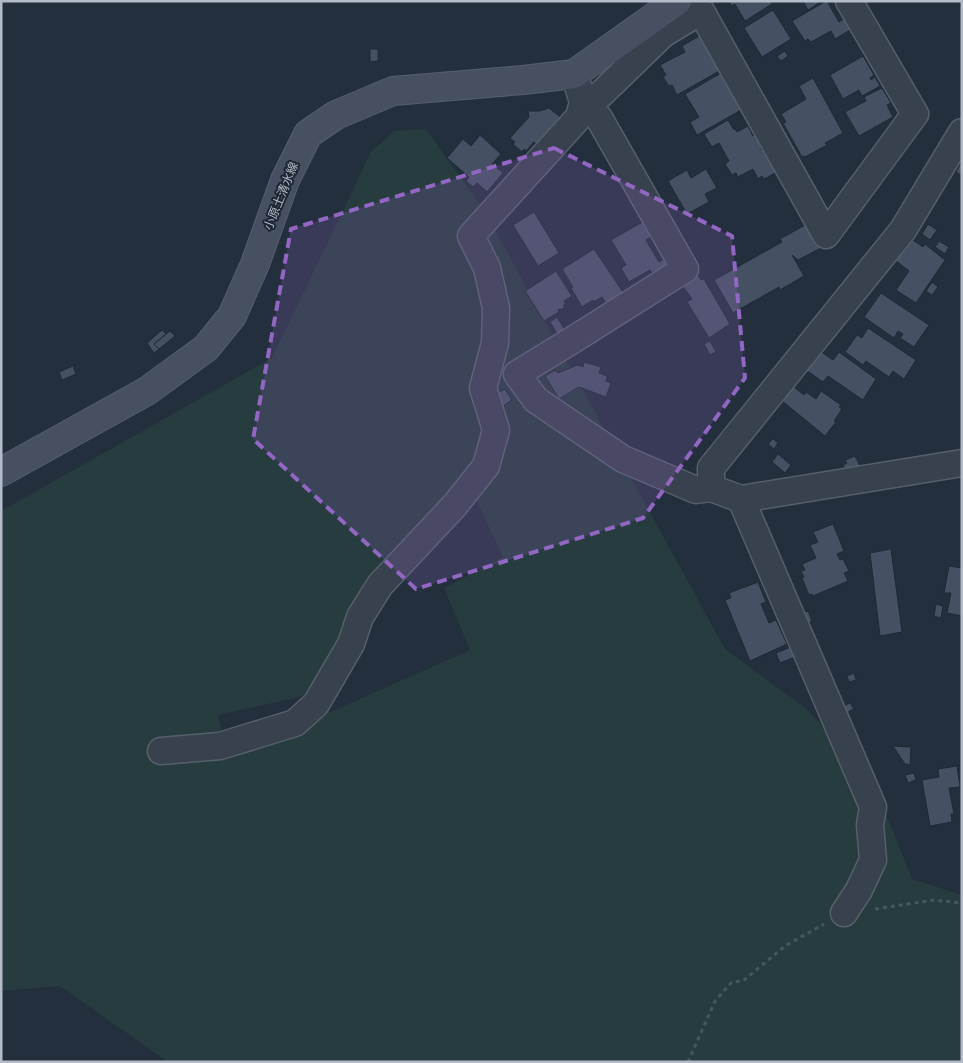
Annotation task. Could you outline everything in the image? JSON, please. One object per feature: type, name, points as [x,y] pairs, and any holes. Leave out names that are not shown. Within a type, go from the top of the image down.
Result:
[{"type":"main road","name":"小原土清水線","points":[[1,472],[147,391],[206,348],[232,316],[255,264],[284,180],[308,134],[336,115],[393,91],[574,74],[677,1]]},
{"type":"street","points":[[583,102],[600,95],[662,34],[701,11],[826,235],[915,114],[849,1]]},
{"type":"street","points":[[574,74],[583,102],[599,118],[685,269],[517,374],[536,400],[623,459],[696,490],[711,488],[741,499],[962,464]]},
{"type":"street","points":[[161,751],[220,746],[295,723],[316,704],[351,644],[360,616],[380,585],[455,505],[486,466],[496,430],[483,388],[495,342],[496,308],[487,268],[471,236],[579,117],[583,102]]},
{"type":"street","points":[[711,488],[711,468],[903,230],[962,132]]},
{"type":"street","points":[[741,499],[873,807],[870,825],[872,860],[859,890],[844,913]]},
{"type":"path","points":[[688,1062],[715,1001]]},
{"type":"highlighted area","points":[[554,148],[732,236],[745,378],[643,518],[416,589],[253,439],[291,229]]},
{"type":"green space","points":[[426,129],[484,210],[725,649],[808,710],[874,784],[912,879],[962,895],[962,1062],[168,1062],[60,986],[1,991],[1,511],[272,358],[371,152],[394,131]],"holes":[[[470,487],[503,557],[444,588],[470,650],[227,758],[218,715],[303,696],[359,614]]]},
{"type":"building","points":[[728,1],[770,1],[772,4],[745,21],[735,4],[732,6]]},
{"type":"building","points":[[803,1],[822,1],[808,10]]},
{"type":"building","points":[[826,1],[839,22],[844,19],[850,30],[835,39],[831,31],[811,42],[808,39],[805,41],[792,21]]},
{"type":"building","points":[[773,10],[791,39],[762,57],[744,28]]},
{"type":"building","points":[[701,35],[721,70],[677,95],[672,85],[669,86],[663,77],[666,75],[660,65],[685,52],[682,46]]},
{"type":"building","points":[[370,49],[378,49],[378,61],[370,62]]},
{"type":"building","points":[[785,51],[788,56],[781,61],[777,56]]},
{"type":"building","points":[[863,56],[874,75],[870,78],[871,80],[875,77],[880,86],[862,96],[859,90],[843,99],[830,75]]},
{"type":"building","points":[[721,73],[741,110],[697,135],[690,122],[699,117],[685,94]]},
{"type":"building","points":[[813,78],[843,133],[825,143],[827,145],[802,157],[783,123],[786,122],[781,114],[806,99],[799,86]]},
{"type":"building","points":[[882,88],[891,103],[887,105],[893,117],[859,136],[845,112],[866,101],[864,97]]},
{"type":"building","points":[[549,108],[564,120],[541,148],[534,142],[526,151],[524,149],[522,152],[513,144],[515,142],[510,138],[529,117],[528,111],[540,111]]},
{"type":"building","points":[[728,120],[737,132],[748,126],[753,136],[755,135],[762,146],[760,147],[779,171],[764,179],[762,176],[758,179],[753,169],[738,177],[736,173],[732,175],[725,164],[729,161],[719,143],[712,147],[704,134]]},
{"type":"building","points":[[480,135],[501,154],[492,164],[503,173],[487,192],[477,183],[473,187],[466,181],[469,177],[447,158],[463,139],[471,146]]},
{"type":"building","points":[[962,163],[962,176],[956,172]]},
{"type":"building","points":[[706,169],[717,188],[705,194],[709,202],[687,214],[668,181],[687,170],[691,178]]},
{"type":"building","points":[[534,212],[559,253],[538,266],[513,225]]},
{"type":"building","points":[[646,220],[654,235],[646,240],[659,262],[671,255],[669,268],[654,277],[650,270],[629,282],[621,268],[626,265],[611,240]]},
{"type":"building","points":[[807,224],[821,248],[798,260],[792,255],[804,276],[780,290],[779,287],[733,313],[714,280],[782,242],[780,239]]},
{"type":"building","points":[[928,224],[937,230],[930,240],[922,234]]},
{"type":"building","points":[[910,238],[923,247],[925,244],[945,260],[916,303],[896,290],[909,271],[895,260]]},
{"type":"building","points":[[939,241],[949,247],[945,254],[935,247]]},
{"type":"building","points":[[594,249],[625,295],[608,306],[602,297],[582,307],[562,269]]},
{"type":"building","points":[[556,271],[572,296],[564,301],[566,304],[563,306],[565,308],[558,310],[559,312],[544,321],[525,291]]},
{"type":"building","points":[[698,274],[701,280],[704,279],[730,324],[709,338],[687,302],[692,299],[682,285]]},
{"type":"building","points":[[932,282],[938,287],[932,295],[926,291]]},
{"type":"building","points":[[881,293],[929,325],[914,347],[900,338],[903,334],[898,331],[894,338],[864,317]]},
{"type":"building","points":[[557,317],[566,332],[559,337],[550,322]]},
{"type":"building","points":[[868,328],[916,360],[904,379],[893,371],[889,377],[866,361],[863,365],[845,352],[857,335],[862,338]]},
{"type":"building","points":[[162,330],[166,334],[154,344],[159,349],[154,353],[147,343]]},
{"type":"building","points":[[170,331],[175,336],[159,349],[154,344]]},
{"type":"building","points":[[710,341],[716,352],[710,355],[704,344]]},
{"type":"building","points":[[820,351],[833,360],[839,352],[876,379],[863,400],[828,376],[823,382],[806,370]]},
{"type":"building","points":[[584,362],[601,367],[599,373],[607,376],[606,381],[611,383],[606,397],[579,387],[559,399],[545,376],[555,370],[558,373],[577,365],[583,367]]},
{"type":"building","points":[[73,366],[76,374],[62,380],[59,372]]},
{"type":"building","points":[[793,386],[804,395],[806,392],[816,399],[821,391],[841,405],[839,407],[842,409],[834,421],[836,422],[825,436],[781,400]]},
{"type":"building","points":[[505,389],[512,400],[500,408],[494,395]]},
{"type":"building","points":[[773,439],[778,443],[774,449],[768,444]]},
{"type":"building","points":[[778,454],[791,465],[785,473],[772,462]]},
{"type":"building","points":[[855,456],[860,466],[846,472],[843,465],[847,463],[845,460]]},
{"type":"building","points":[[833,524],[844,551],[837,554],[840,560],[843,559],[849,571],[844,573],[848,581],[813,596],[812,594],[809,595],[802,578],[804,577],[801,571],[805,570],[802,564],[816,558],[810,545],[818,542],[813,532]]},
{"type":"building","points":[[891,549],[902,632],[880,636],[870,553]]},
{"type":"building","points":[[949,566],[962,568],[962,616],[947,613],[951,593],[944,593]]},
{"type":"building","points":[[758,582],[766,602],[761,604],[769,623],[776,620],[787,644],[750,661],[725,600],[731,598],[729,593]]},
{"type":"building","points":[[936,604],[943,606],[941,618],[934,616]]},
{"type":"building","points":[[808,611],[812,621],[804,625],[800,614]]},
{"type":"building","points":[[791,647],[795,657],[780,663],[776,653]]},
{"type":"building","points":[[854,673],[856,680],[849,682],[847,676]]},
{"type":"building","points":[[850,703],[854,709],[844,714],[841,707]]},
{"type":"building","points":[[893,746],[911,747],[910,765],[905,764]]},
{"type":"building","points":[[957,766],[960,787],[949,788],[954,814],[951,814],[952,822],[930,826],[922,780],[939,777],[938,769]]},
{"type":"building","points":[[914,773],[916,780],[908,783],[905,775]]}]
